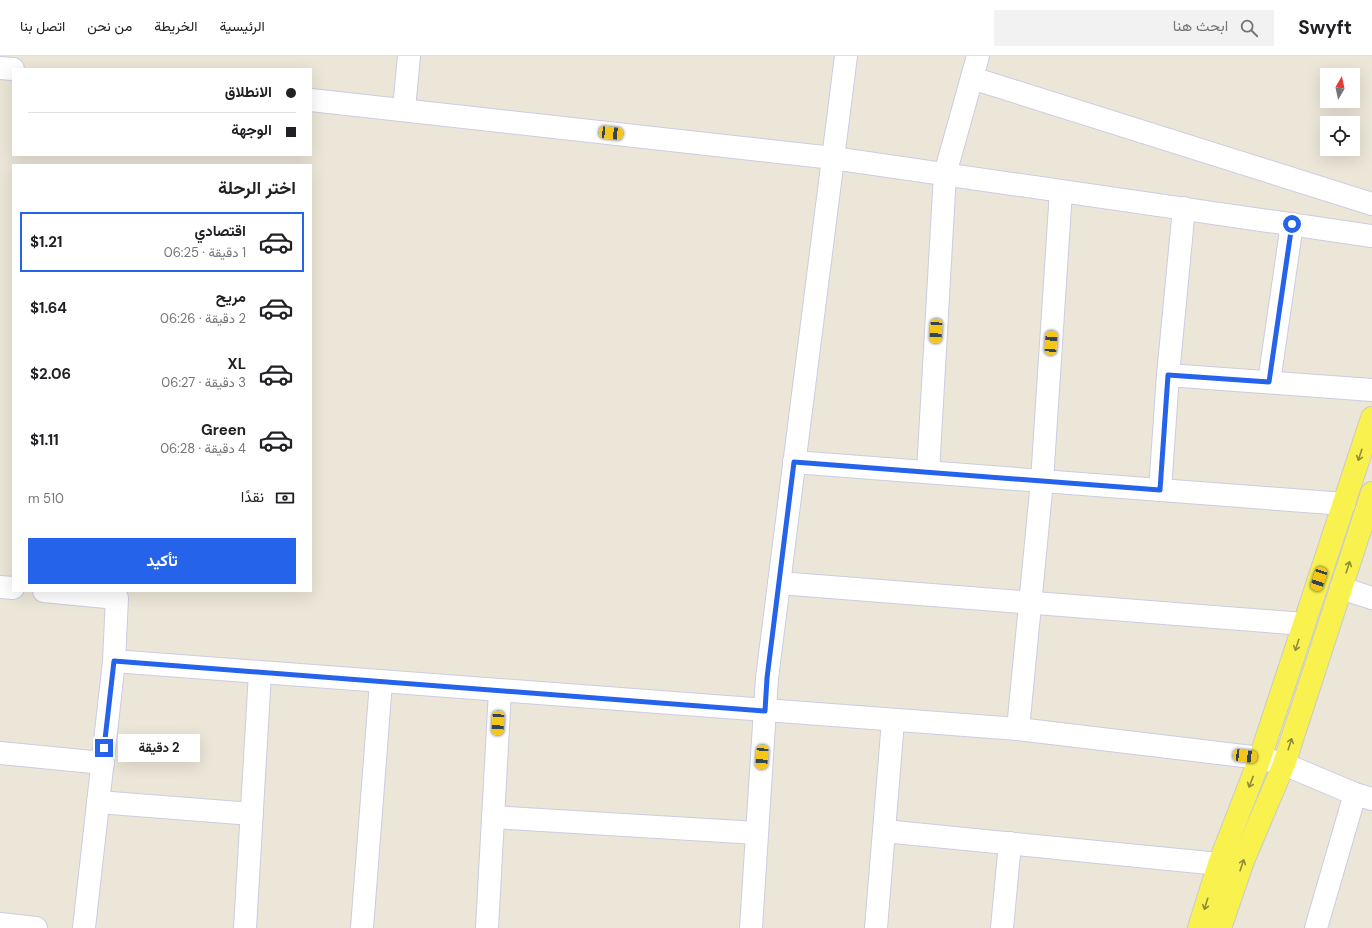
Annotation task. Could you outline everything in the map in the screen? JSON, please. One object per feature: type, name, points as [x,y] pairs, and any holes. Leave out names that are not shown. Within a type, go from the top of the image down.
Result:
[{"type":"main road","points":[[1199,928],[1219,864],[1260,758],[1372,418]]},
{"type":"main road","points":[[1220,928],[1243,861],[1284,764],[1372,493]]},
{"type":"street","points":[[404,109],[409,56]]},
{"type":"street","points":[[751,928],[767,678],[846,56]]},
{"type":"street","points":[[928,472],[945,174],[978,56]]},
{"type":"street","points":[[0,68],[12,69]]},
{"type":"street","points":[[972,78],[1372,204]]},
{"type":"street","points":[[312,100],[404,109],[833,158],[1372,236]]},
{"type":"street","points":[[1018,729],[1042,481],[1061,191]]},
{"type":"street","points":[[1160,490],[1168,375],[1184,208]]},
{"type":"street","points":[[1269,382],[1292,224]]},
{"type":"street","points":[[1168,375],[1372,390]]},
{"type":"street","points":[[794,462],[1344,504]]},
{"type":"street","points":[[779,582],[1304,624]]},
{"type":"street","points":[[0,587],[12,588]]},
{"type":"street","points":[[1341,588],[1372,598]]},
{"type":"street","points":[[54,592],[117,598],[114,661],[84,928]]},
{"type":"street","points":[[114,661],[1018,729],[1260,758],[1284,764],[1364,797],[1316,928]]},
{"type":"street","points":[[245,928],[260,673]]},
{"type":"street","points":[[362,928],[381,682]]},
{"type":"street","points":[[487,928],[500,691]]},
{"type":"street","points":[[876,928],[893,720]]},
{"type":"street","points":[[0,753],[103,763]]},
{"type":"street","points":[[98,802],[252,814]]},
{"type":"street","points":[[493,818],[757,833]]},
{"type":"street","points":[[884,831],[1219,864]]},
{"type":"street","points":[[1002,928],[1010,843]]},
{"type":"street","points":[[0,924],[36,928]]},
{"type":"route","points":[[104,748],[114,661],[765,711],[767,678],[794,462],[1160,490],[1168,375],[1269,382],[1292,224]]}]
